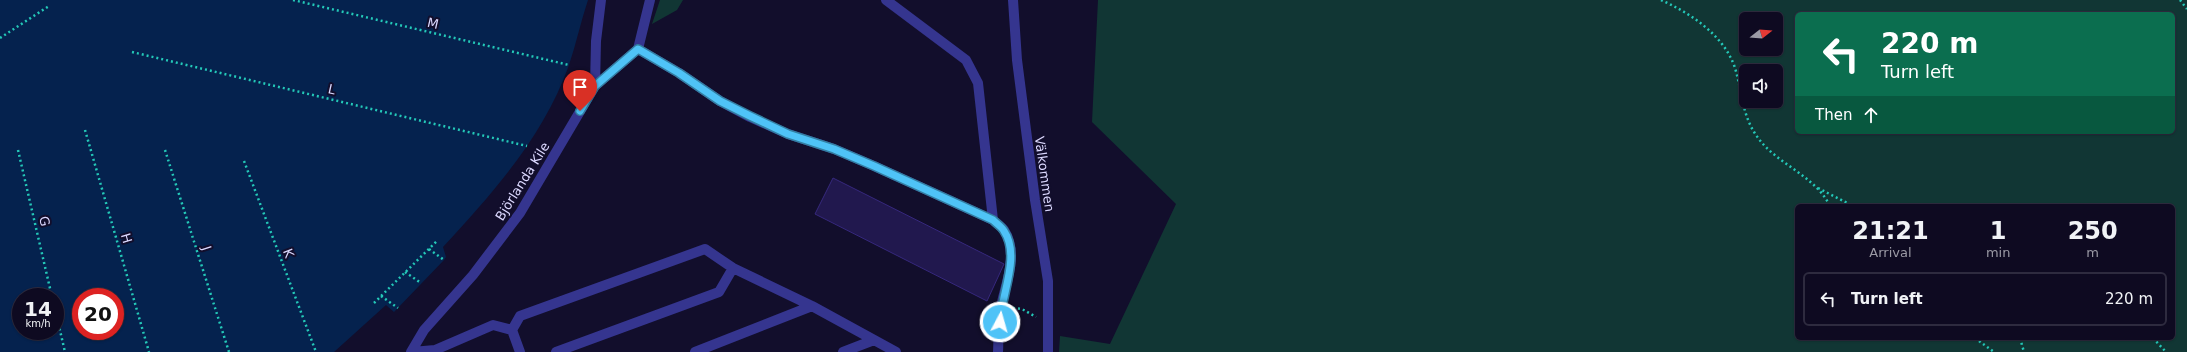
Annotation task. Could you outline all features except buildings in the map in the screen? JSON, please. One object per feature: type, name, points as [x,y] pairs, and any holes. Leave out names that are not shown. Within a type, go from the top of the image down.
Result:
[{"type":"street","name":"Björlanda Kile","points":[[412,352],[424,330],[473,275],[520,213],[595,86],[596,41],[601,0]]},
{"type":"street","points":[[595,86],[638,49],[650,0]]},
{"type":"street","points":[[886,0],[966,60],[978,83],[993,220]]},
{"type":"street","name":"Välkommen","points":[[1013,0],[1018,67],[1034,200],[1048,281],[1048,352]]},
{"type":"street","points":[[638,49],[679,73],[720,101],[750,116],[788,134],[834,149],[874,166],[993,220],[1004,230],[1010,246],[1008,284],[1000,307],[998,352]]},
{"type":"street","points":[[520,352],[512,330],[520,316],[705,249],[733,268],[812,306],[896,352]]},
{"type":"street","points":[[556,352],[719,292],[733,268]]},
{"type":"street","points":[[695,352],[812,306]]},
{"type":"street","name":"Björlanda Kile","points":[[412,352],[435,350],[493,325],[512,330]]},
{"type":"street","points":[[843,352],[874,340]]},
{"type":"path","name":"M","points":[[293,0],[569,65]]},
{"type":"path","points":[[1661,0],[1675,6],[1708,29],[1722,42],[1734,65],[1741,102],[1755,134],[1771,152],[1816,187],[1849,204]]},
{"type":"path","points":[[2180,0],[2187,9]]},
{"type":"path","points":[[0,38],[49,6]]},
{"type":"path","name":"L","points":[[132,52],[527,146]]},
{"type":"path","name":"H","points":[[85,130],[149,352]]},
{"type":"path","name":"G","points":[[18,150],[50,288]]},
{"type":"path","name":"J","points":[[165,150],[229,352]]},
{"type":"path","name":"K","points":[[244,161],[316,352]]},
{"type":"path","points":[[1816,187],[1829,204]]},
{"type":"path","points":[[374,303],[437,241]]},
{"type":"path","points":[[429,249],[444,260]]},
{"type":"path","points":[[406,272],[421,283]]},
{"type":"path","points":[[381,296],[398,308]]},
{"type":"path","points":[[1000,307],[1022,309],[1037,317],[1048,313]]},
{"type":"path","points":[[62,340],[65,352]]},
{"type":"path","points":[[1978,340],[1994,352]]},
{"type":"path","points":[[2021,340],[2024,352]]},
{"type":"path","points":[[2155,340],[2166,352]]},
{"type":"green space","points":[[660,0],[683,0],[677,10],[652,24]]},
{"type":"green space","points":[[1098,0],[2187,0],[2187,352],[1059,352],[1060,336],[1110,344],[1176,204],[1092,122]]},
{"type":"water","points":[[0,0],[588,0],[569,65],[546,116],[531,140],[480,206],[443,247],[446,257],[444,260],[394,312],[386,305],[334,352],[0,352]]},
{"type":"route","points":[[580,111],[595,86],[612,74],[638,49],[679,73],[720,101],[750,116],[788,134],[834,149],[874,166],[993,220],[1004,230],[1010,246],[1008,284],[1000,307],[1000,322]]}]
